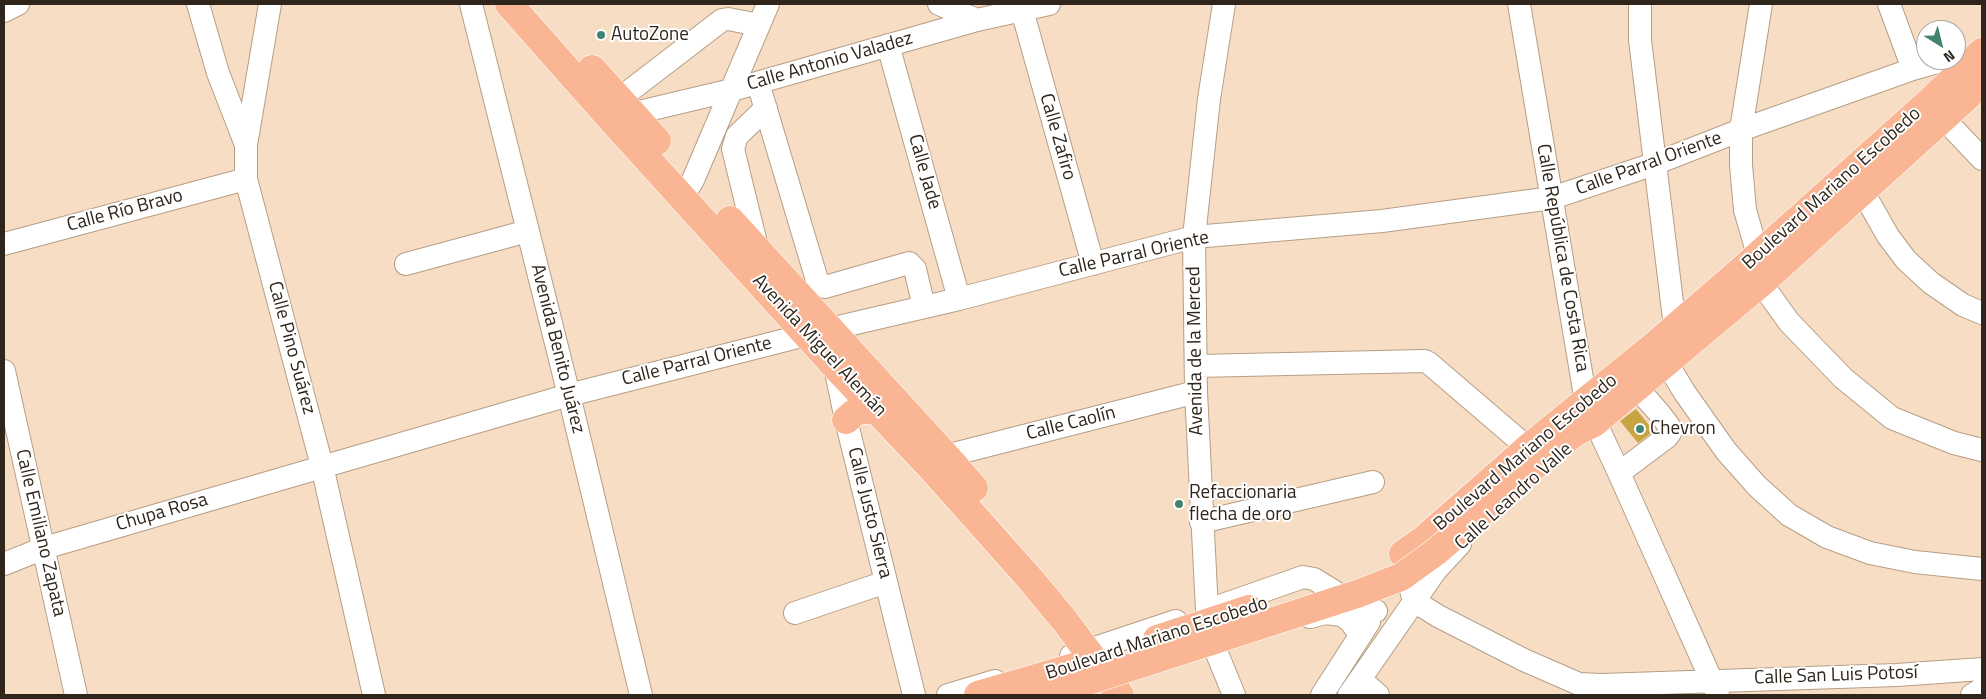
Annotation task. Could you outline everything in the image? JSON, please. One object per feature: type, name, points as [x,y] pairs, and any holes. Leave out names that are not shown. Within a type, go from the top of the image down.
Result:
[{"type":"main road","name":"Avenida Miguel Alemán","points":[[509,4],[620,111]]},
{"type":"main road","name":"Avenida Miguel Alemán","points":[[533,4],[620,111],[824,342],[946,456],[1060,589],[1094,648],[1123,687]]},
{"type":"main road","name":"Boulevard Mariano Escobedo","points":[[1045,695],[1357,594],[1401,577],[1437,551],[1556,447],[1577,432],[1590,412],[1675,326],[1758,255],[1928,103],[1982,51]]},
{"type":"main road","name":"Boulevard Mariano Escobedo","points":[[978,695],[1087,663],[1204,623],[1343,582],[1380,566],[1413,547],[1528,448],[1590,412],[1637,388],[1761,283],[1982,83]]},
{"type":"main road","name":"Avenida Miguel Alemán","points":[[688,188],[758,251],[824,342],[878,410],[1031,580],[1065,621],[1094,648]]},
{"type":"main road","points":[[846,420],[861,410],[878,410]]},
{"type":"street","points":[[4,11],[18,4]]},
{"type":"street","name":"Calle Pino Suárez","points":[[198,4],[218,73],[246,145],[246,179],[322,466],[374,695]]},
{"type":"street","points":[[246,145],[270,4]]},
{"type":"street","name":"Avenida Benito Juárez","points":[[471,4],[569,395],[641,695]]},
{"type":"street","points":[[688,188],[768,4]]},
{"type":"street","points":[[939,4],[977,20]]},
{"type":"street","name":"Calle Antonio Valadez","points":[[620,111],[732,90],[977,20],[1049,4]]},
{"type":"street","name":"Avenida de la Merced","points":[[1224,4],[1209,99],[1194,237],[1196,392],[1201,522],[1207,611],[1214,646],[1234,695]]},
{"type":"street","name":"Calle República de Costa Rica","points":[[1520,4],[1590,412],[1620,473],[1714,688]]},
{"type":"street","points":[[1640,4],[1640,40],[1675,326]]},
{"type":"street","points":[[1758,255],[1745,210],[1741,166],[1741,130],[1761,4]]},
{"type":"street","points":[[1889,4],[1912,69]]},
{"type":"street","name":"Calle Zafiro","points":[[1022,10],[1093,264]]},
{"type":"street","points":[[620,111],[722,20],[728,19],[759,25]]},
{"type":"street","name":"Calle Jade","points":[[888,45],[959,299]]},
{"type":"street","points":[[1966,55],[1982,51]]},
{"type":"street","name":"Calle Parral Oriente","points":[[322,466],[569,395],[824,342],[924,307],[1194,237],[1382,221],[1552,198],[1654,164],[1741,130],[1916,68]]},
{"type":"street","points":[[758,83],[817,280],[825,287],[909,263],[915,269],[924,307]]},
{"type":"street","points":[[758,251],[733,149],[737,136],[766,108]]},
{"type":"street","points":[[1944,119],[1982,159]]},
{"type":"street","name":"Calle Río Bravo","points":[[4,244],[246,179]]},
{"type":"street","points":[[1862,192],[1888,236],[1906,260],[1931,283],[1963,305],[1982,313]]},
{"type":"street","points":[[406,264],[528,231]]},
{"type":"street","points":[[1761,283],[1789,322],[1843,378],[1892,418],[1954,443],[1982,450]]},
{"type":"street","points":[[824,342],[999,531],[1094,648]]},
{"type":"street","name":"Calle Justo Sierra","points":[[824,342],[846,420],[914,695]]},
{"type":"street","points":[[1196,366],[1425,362],[1430,364],[1528,448]]},
{"type":"street","points":[[1666,362],[1685,393],[1726,451],[1757,486],[1789,515],[1827,537],[1870,553],[1915,562],[1982,569]]},
{"type":"street","name":"Calle Emiliano Zapata","points":[[4,371],[76,695]]},
{"type":"street","points":[[1620,473],[1667,437],[1670,429],[1660,414],[1637,388]]},
{"type":"street","name":"Calle Caolín","points":[[946,456],[1196,392]]},
{"type":"street","points":[[1660,414],[1685,393]]},
{"type":"street","name":"Calle Leandro Valle","points":[[1354,687],[1436,570],[1472,532],[1569,449],[1590,412]]},
{"type":"street","name":"Chupa Rosa","points":[[4,564],[44,548],[322,466]]},
{"type":"street","points":[[1201,522],[1373,482]]},
{"type":"street","points":[[1413,547],[1408,579],[1414,601]]},
{"type":"street","name":"Calle Leandro Valle","points":[[1322,695],[1376,611],[1413,547]]},
{"type":"street","points":[[948,695],[1207,611],[1303,577],[1314,579],[1343,597],[1376,611]]},
{"type":"street","points":[[795,613],[886,582]]},
{"type":"street","name":"Calle San Luis Potosí","points":[[1414,601],[1438,616],[1481,638],[1579,684],[1643,689],[1714,688],[1982,669]]},
{"type":"street","points":[[1066,695],[1123,687],[1214,646],[1325,613],[1334,613],[1347,618],[1360,635]]},
{"type":"street","points":[[1354,687],[1378,695]]},
{"type":"street","points":[[1972,695],[1982,689]]},
{"type":"building","name":"Chevron","points":[[1636,409],[1654,431],[1638,443],[1620,421]]},
{"type":"place","name":"AutoZone","points":[[601,35]]},
{"type":"place","name":"Chevron","points":[[1640,429]]},
{"type":"place","name":"Refaccionaria flecha de oro","points":[[1179,504]]}]
